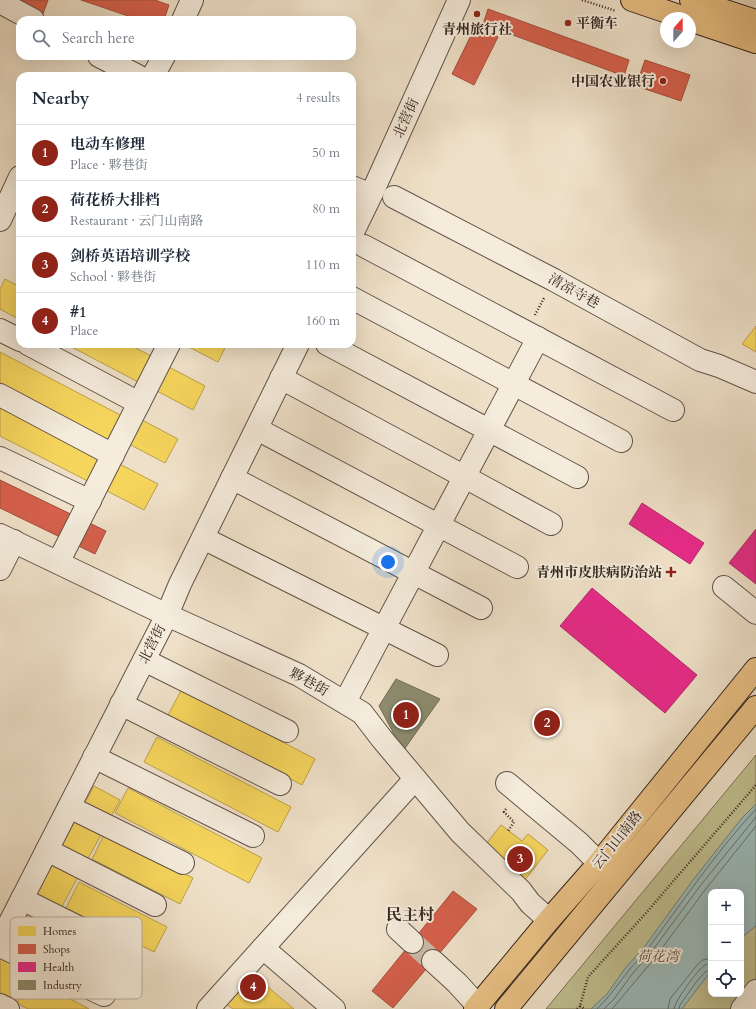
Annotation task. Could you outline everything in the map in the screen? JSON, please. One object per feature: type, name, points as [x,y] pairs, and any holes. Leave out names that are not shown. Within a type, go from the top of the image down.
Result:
[{"type":"main road","points":[[632,0],[667,12]]},
{"type":"main road","points":[[691,0],[756,21]]},
{"type":"main road","points":[[696,22],[756,42]]},
{"type":"main road","name":"云门山南路","points":[[477,1008],[549,920],[599,863],[756,669]]},
{"type":"main road","name":"云门山南路","points":[[506,1009],[756,707]]},
{"type":"street","points":[[185,16],[192,0]]},
{"type":"street","name":"北营街","points":[[358,240],[372,193],[459,0]]},
{"type":"street","points":[[0,2],[26,16]]},
{"type":"street","points":[[155,72],[162,60]]},
{"type":"street","points":[[104,65],[126,72]]},
{"type":"street","points":[[0,220],[16,186]]},
{"type":"street","points":[[356,189],[372,193]]},
{"type":"street","name":"清凉寺巷","points":[[394,197],[554,280],[700,360],[719,366],[756,382]]},
{"type":"street","points":[[358,240],[673,410]]},
{"type":"street","points":[[356,300],[621,441]]},
{"type":"street","points":[[0,330],[16,338]]},
{"type":"street","points":[[345,702],[538,338]]},
{"type":"street","points":[[36,348],[139,402]]},
{"type":"street","points":[[56,562],[63,553],[90,501],[166,348]]},
{"type":"street","name":"北营街","points":[[13,917],[167,615],[296,348]]},
{"type":"street","points":[[335,348],[577,477]]},
{"type":"street","points":[[281,378],[465,476],[551,524]]},
{"type":"street","points":[[0,395],[113,455]]},
{"type":"street","points":[[257,429],[517,566]]},
{"type":"street","points":[[0,458],[90,501]]},
{"type":"street","points":[[232,478],[481,608]]},
{"type":"street","points":[[0,569],[7,538]]},
{"type":"street","name":"夥巷街","points":[[7,538],[167,615],[299,675],[362,713],[414,779],[460,832],[521,891],[530,903],[549,920]]},
{"type":"street","points":[[203,538],[438,655]]},
{"type":"street","points":[[724,587],[756,613]]},
{"type":"street","points":[[144,660],[287,731]]},
{"type":"street","points":[[121,704],[280,784]]},
{"type":"street","points":[[94,757],[253,836]]},
{"type":"street","points":[[208,1009],[414,779]]},
{"type":"street","points":[[507,783],[579,843],[599,863]]},
{"type":"street","points":[[69,807],[183,863]]},
{"type":"street","points":[[47,850],[155,904]]},
{"type":"street","points":[[22,899],[58,917]]},
{"type":"street","name":"北营街","points":[[0,942],[10,922]]},
{"type":"street","points":[[0,946],[10,951]]},
{"type":"street","points":[[263,948],[334,1009]]},
{"type":"street","points":[[433,961],[457,983],[477,1008]]},
{"type":"street","points":[[742,1009],[756,991]]},
{"type":"street","points":[[0,1005],[8,1009]]},
{"type":"path","points":[[538,338],[532,320],[554,280]]},
{"type":"path","points":[[577,1009],[580,1006],[588,977],[646,913],[756,785]]},
{"type":"path","points":[[580,1006],[585,1009]]},
{"type":"green space","name":"荷花湾","points":[[756,755],[756,980],[744,995],[744,889],[708,889],[708,997],[743,997],[733,1009],[546,1009]]},
{"type":"water","points":[[756,804],[756,926],[744,936],[744,889],[708,889],[708,975],[682,1009],[591,1009],[607,994],[626,967],[642,950],[693,880],[741,819]]},
{"type":"building: Homes","points":[[5,279],[16,285],[16,318],[0,309],[0,289]]},
{"type":"building: Homes","points":[[756,326],[756,352],[742,344]]},
{"type":"building: Homes","points":[[74,348],[136,348],[155,358],[142,384]]},
{"type":"building: Homes","points":[[191,348],[225,348],[218,362]]},
{"type":"building: Homes","points":[[0,352],[126,418],[113,444],[0,385]]},
{"type":"building: Homes","points":[[169,367],[205,386],[193,410],[157,391]]},
{"type":"building: Homes","points":[[0,402],[158,484],[144,510],[0,436]]},
{"type":"building: Homes","points":[[142,420],[178,439],[165,463],[129,444]]},
{"type":"building: Homes","points":[[182,689],[315,759],[302,785],[168,715]]},
{"type":"building: Homes","points":[[157,737],[291,807],[278,832],[144,762]]},
{"type":"building: Homes","points":[[94,786],[120,800],[56,917],[23,917]]},
{"type":"building: Homes","points":[[128,788],[262,858],[249,883],[115,813]]},
{"type":"building: Homes","points":[[501,825],[522,841],[528,834],[548,850],[524,881],[483,848]]},
{"type":"building: Homes","points":[[105,833],[193,878],[180,904],[92,859]]},
{"type":"building: Homes","points":[[79,882],[167,927],[154,952],[142,946],[142,917],[84,917],[66,908]]},
{"type":"building: Homes","points":[[10,941],[10,999],[11,999],[6,1009],[0,1009],[0,959]]},
{"type":"building: Homes","points":[[250,972],[294,1009],[233,1009],[225,1003]]},
{"type":"building: Homes","points":[[19,999],[71,999],[89,1009],[28,1009],[17,1003]]},
{"type":"building: Shops","points":[[17,0],[48,0],[43,14]]},
{"type":"building: Shops","points":[[81,0],[155,0],[169,5],[165,16],[128,16]]},
{"type":"building: Shops","points":[[488,9],[629,60],[624,76],[483,24]]},
{"type":"building: Shops","points":[[476,25],[498,37],[474,85],[452,74]]},
{"type":"building: Shops","name":"中国农业银行","points":[[645,60],[690,75],[681,101],[636,86]]},
{"type":"building: Shops","points":[[0,480],[106,531],[95,554],[0,508]]},
{"type":"building: Shops","points":[[453,891],[477,909],[393,1008],[372,991]]},
{"type":"building: Health","points":[[642,503],[704,543],[690,564],[629,524]]},
{"type":"building: Health","points":[[756,529],[756,584],[729,563]]},
{"type":"building: Health","points":[[592,588],[697,675],[665,713],[560,626]]},
{"type":"building: Industry","points":[[396,679],[440,699],[403,751],[379,706]]},
{"type":"tunnel","points":[[412,942],[433,961]]},
{"type":"place","name":"青州旅行社","points":[[477,14]]},
{"type":"place","name":"平衡车","points":[[568,23]]},
{"type":"place","name":"中国农业银行","points":[[663,81]]},
{"type":"place","name":"青州市皮肤病防治站","points":[[671,572]]},
{"type":"place","name":"电动车修理","points":[[406,715]]},
{"type":"place","name":"荷花桥大排档","points":[[547,723]]},
{"type":"place","name":"剑桥英语培训学校","points":[[520,859]]},
{"type":"place","name":"#1","points":[[253,987]]},
{"type":"district","name":"民主村","points":[[410,915]]}]
